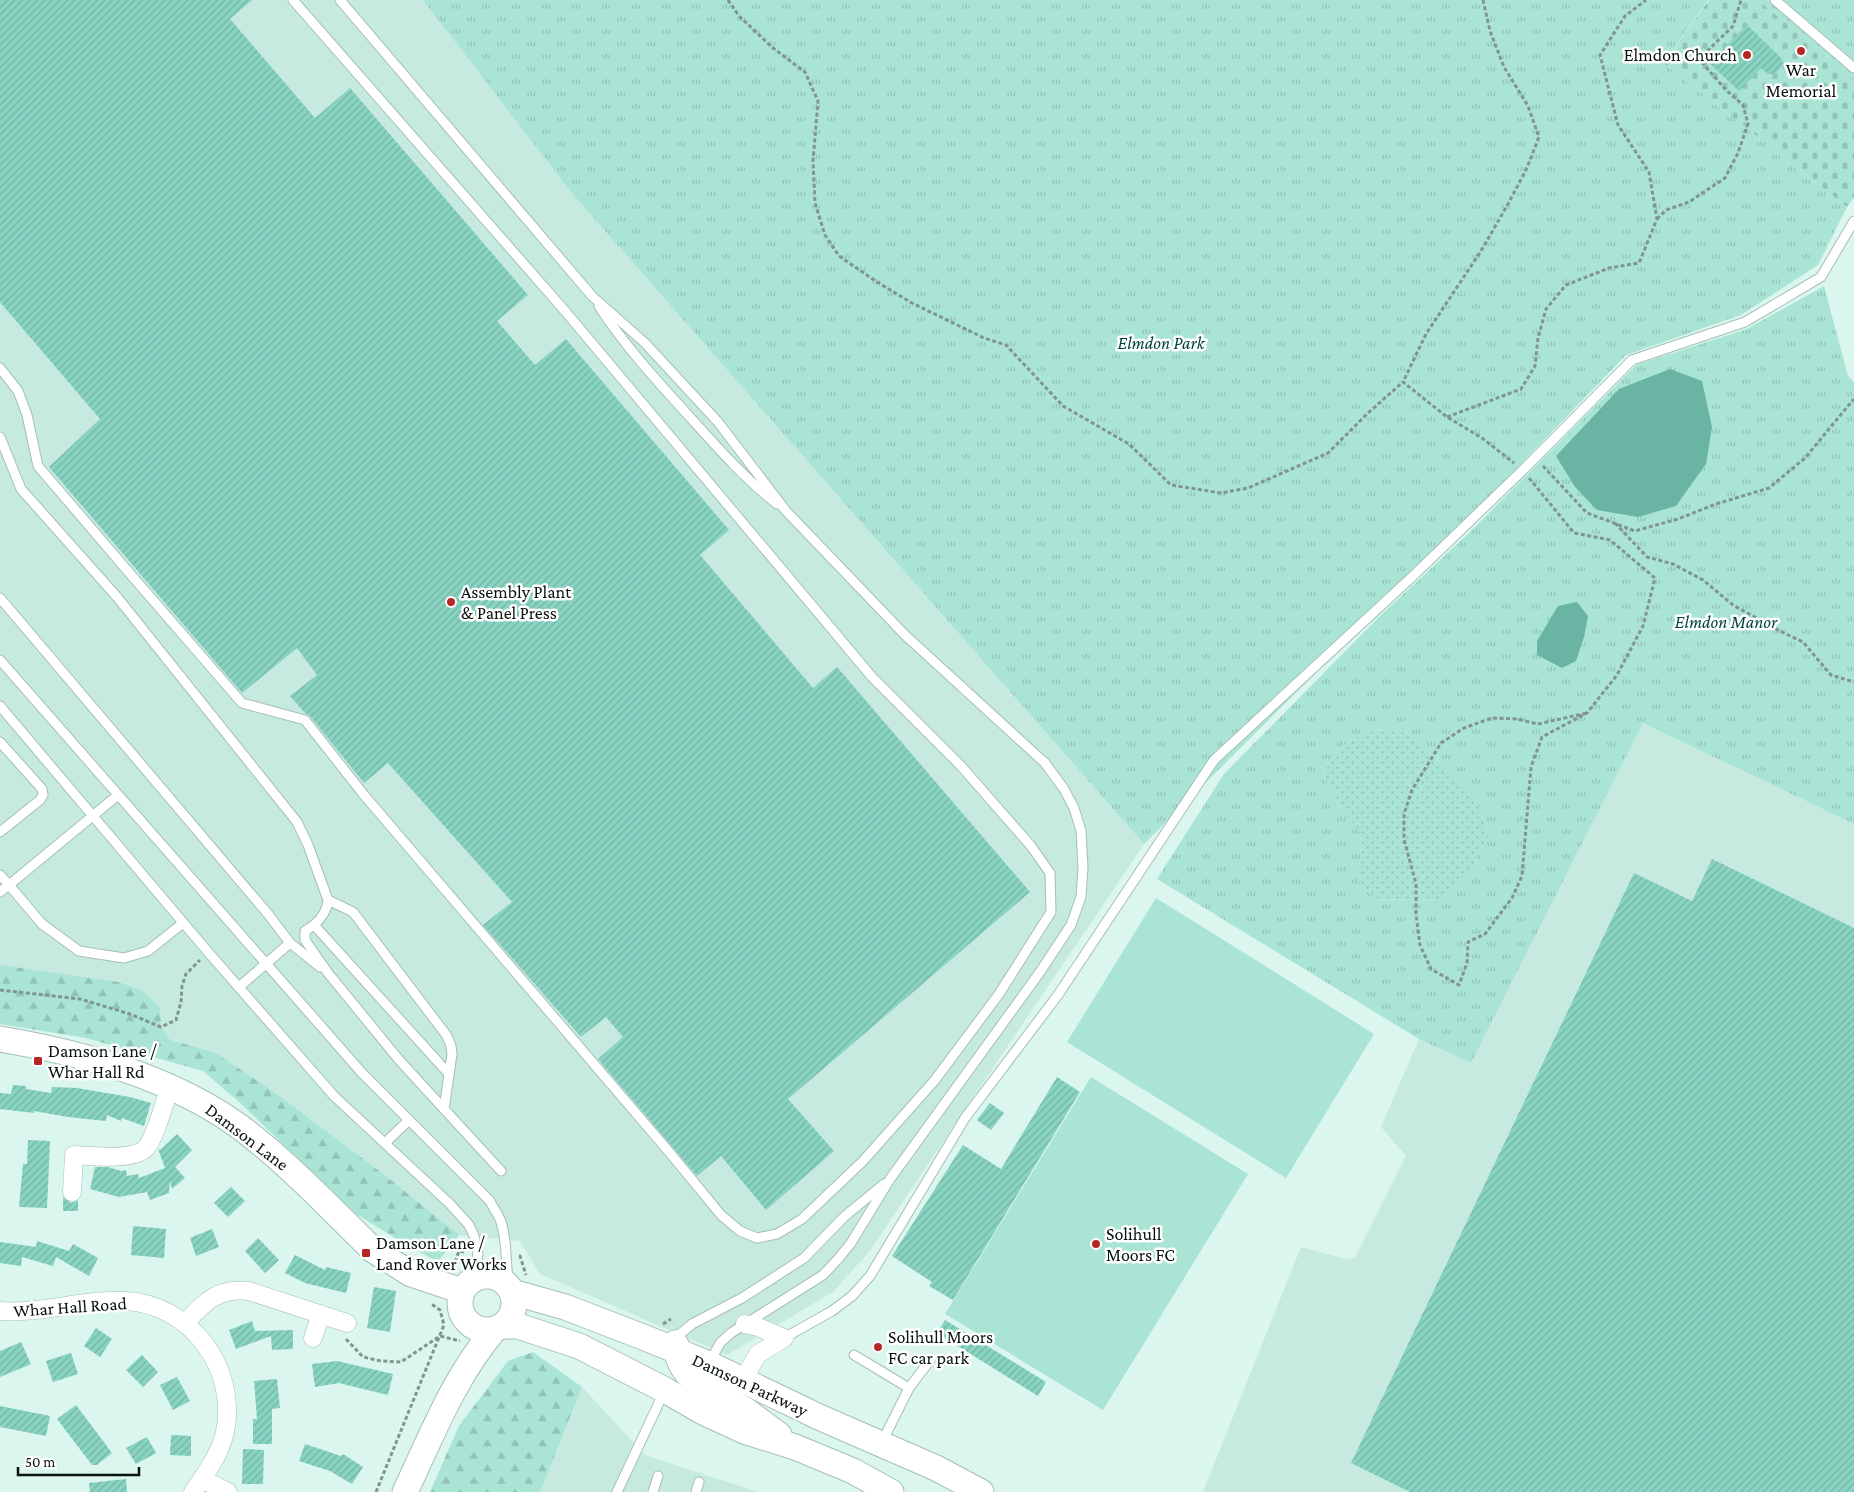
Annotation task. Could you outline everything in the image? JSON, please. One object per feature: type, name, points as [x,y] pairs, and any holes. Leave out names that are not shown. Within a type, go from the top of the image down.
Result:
[{"type":"street","name":"Damson Lane","points":[[0,1039],[101,1062],[139,1074],[170,1087],[220,1114],[287,1166],[384,1258],[411,1274],[466,1295]]},
{"type":"street","points":[[72,1192],[74,1155],[132,1155],[145,1150],[152,1139],[170,1087]]},
{"type":"street","points":[[406,1492],[457,1382],[479,1348],[498,1327],[509,1319],[514,1301],[510,1289],[502,1279],[483,1276],[466,1295],[460,1327],[461,1341],[457,1382]]},
{"type":"street","name":"Damson Parkway","points":[[510,1289],[565,1307],[644,1337],[678,1343],[700,1370],[742,1381],[880,1445],[936,1468],[981,1492]]},
{"type":"street","points":[[185,1323],[206,1302],[218,1294],[240,1290],[249,1290],[347,1323]]},
{"type":"street","points":[[466,1295],[468,1322],[476,1328],[486,1330],[518,1326],[579,1346],[660,1387],[703,1412],[744,1431],[796,1447],[853,1471],[891,1492]]},
{"type":"street","name":"Whar Hall Road","points":[[0,1311],[125,1301],[146,1304],[170,1314],[185,1323],[200,1336],[215,1359],[224,1381],[228,1404],[222,1445],[213,1463],[198,1485]]},
{"type":"street","points":[[313,1338],[321,1314]]},
{"type":"street","points":[[745,1324],[758,1327],[784,1338]]},
{"type":"street","points":[[742,1381],[758,1354],[784,1338]]},
{"type":"street","points":[[660,1387],[700,1370],[703,1388],[744,1409],[796,1447]]},
{"type":"street","points":[[198,1485],[228,1492]]},
{"type":"lane","points":[[0,368],[18,391],[27,415],[38,466],[132,576],[242,703],[304,720],[376,810],[721,1215],[740,1231],[756,1238],[776,1234],[802,1219],[863,1161],[935,1080],[999,994],[1051,912],[1050,873],[1031,846],[960,766],[872,677],[565,312],[293,0]]},
{"type":"lane","points":[[340,0],[592,296],[612,327],[676,402],[754,486],[786,511]]},
{"type":"lane","points":[[1775,0],[1854,68]]},
{"type":"lane","points":[[784,1338],[832,1311],[852,1296],[870,1276],[965,1118],[1058,994],[1214,760],[1406,582],[1523,470],[1632,360],[1744,322],[1821,277],[1854,220]]},
{"type":"lane","points":[[592,296],[645,343],[718,422],[786,511],[905,634],[1046,763],[1064,789],[1074,808],[1081,830],[1083,866],[1081,897],[1071,925],[1040,972],[890,1178],[851,1244],[823,1274],[745,1324],[720,1343],[700,1370]]},
{"type":"lane","points":[[0,437],[21,489],[117,597],[297,822],[308,845],[328,900],[328,908],[314,925],[305,930],[304,940],[328,973],[400,1061],[501,1171]]},
{"type":"lane","points":[[0,598],[268,914],[290,943],[328,973]]},
{"type":"lane","points":[[0,660],[362,1073],[490,1201],[501,1221],[505,1237],[506,1269],[510,1289]]},
{"type":"lane","points":[[0,706],[208,952],[334,1096],[469,1225],[474,1236],[478,1254],[466,1295]]},
{"type":"lane","points":[[0,742],[42,789],[43,795],[40,800],[0,832]]},
{"type":"lane","points":[[0,892],[118,795]]},
{"type":"lane","points":[[0,875],[42,924],[79,951],[124,958],[148,951],[183,922]]},
{"type":"lane","points":[[328,900],[353,912],[447,1036],[452,1054],[444,1109]]},
{"type":"lane","points":[[314,925],[449,1074]]},
{"type":"lane","points":[[239,987],[290,943]]},
{"type":"lane","points":[[385,1143],[409,1120]]},
{"type":"lane","points":[[678,1343],[692,1324],[742,1298],[804,1258],[845,1216],[890,1178]]},
{"type":"lane","points":[[854,1355],[909,1388]]},
{"type":"lane","points":[[880,1445],[909,1388],[931,1359]]},
{"type":"lane","points":[[617,1492],[660,1387]]},
{"type":"lane","points":[[653,1492],[658,1476]]},
{"type":"lane","points":[[696,1492],[699,1482]]},
{"type":"path","points":[[728,0],[739,16],[773,48],[806,72],[818,101],[813,161],[815,203],[825,235],[839,256],[912,303],[984,338],[1006,345],[1063,406],[1129,444],[1171,485],[1221,493],[1248,488],[1328,453],[1368,413],[1403,382],[1426,334],[1481,251],[1508,204],[1526,170],[1539,137],[1528,106],[1504,67],[1490,31],[1483,0]]},
{"type":"path","points":[[1646,0],[1625,16],[1600,56],[1618,126],[1649,172],[1657,219]]},
{"type":"path","points":[[1447,417],[1522,389],[1535,366],[1538,338],[1546,309],[1566,285],[1609,268],[1639,263],[1657,219],[1666,210],[1690,202],[1725,178],[1738,153],[1748,124],[1743,105],[1726,90],[1699,59],[1733,26],[1741,0]]},
{"type":"path","points":[[1403,382],[1447,417],[1482,438],[1523,470],[1574,533],[1610,540],[1655,578],[1643,626],[1617,675],[1587,713],[1542,737],[1531,767],[1522,876],[1512,898],[1485,934],[1468,942],[1467,963],[1459,985],[1431,969],[1420,945],[1416,914],[1416,884],[1404,839],[1404,814],[1412,790],[1441,743],[1464,728],[1492,718],[1517,719],[1538,724],[1587,713]]},
{"type":"path","points":[[1535,458],[1587,513],[1635,530],[1678,519],[1716,504],[1769,488],[1805,458],[1853,400],[1854,402]]},
{"type":"path","points":[[1614,523],[1647,557],[1673,564],[1703,580],[1733,604],[1776,629],[1804,642],[1831,675],[1854,682]]},
{"type":"path","points":[[0,990],[80,998],[130,1014],[162,1027],[176,1020],[186,974],[208,952]]},
{"type":"path","points":[[347,1323],[346,1339],[355,1350],[363,1357],[381,1361],[401,1362],[440,1336],[376,1492]]},
{"type":"shaded area","points":[[0,0],[423,0],[570,191],[1144,844],[869,1252],[833,1292],[727,1355],[540,1274],[520,1241],[459,1235],[386,1176],[281,1097],[0,1002]]},
{"type":"shaded area","points":[[1670,369],[1702,381],[1712,427],[1706,464],[1676,506],[1638,517],[1597,510],[1575,487],[1556,456],[1619,389]]},
{"type":"shaded area","points":[[1577,602],[1588,616],[1584,637],[1576,661],[1562,668],[1537,655],[1537,641],[1558,606]]},
{"type":"shaded area","points":[[1643,723],[1854,824],[1854,1492],[1203,1492],[1301,1247],[1345,1259],[1355,1258],[1406,1156],[1381,1127],[1419,1039],[1471,1063]]},
{"type":"shaded area","points":[[582,1387],[645,1455],[758,1492],[540,1492]]},
{"type":"green space","name":"Elmdon Park","points":[[423,0],[1708,0],[1663,63],[1847,207],[1818,265],[1741,315],[1626,355],[1413,576],[1144,844],[570,191]]},
{"type":"green space","points":[[1709,0],[1758,0],[1854,78],[1854,197],[1847,207],[1663,63]]},
{"type":"green space","points":[[1758,0],[1854,0],[1854,78]]},
{"type":"green space","name":"Elmdon Manor","points":[[1824,286],[1848,376],[1854,382],[1854,824],[1643,723],[1471,1063],[1419,1039],[1157,879],[1224,774],[1379,617],[1469,533],[1636,365],[1747,329]],"holes":[[[1380,729],[1406,732],[1476,796],[1489,836],[1469,875],[1440,899],[1377,900],[1358,881],[1362,835],[1340,807],[1323,774],[1336,750],[1361,735]]]},
{"type":"green space","points":[[1380,729],[1406,732],[1476,796],[1489,836],[1469,875],[1440,899],[1377,900],[1358,881],[1362,835],[1340,807],[1323,774],[1336,750],[1361,735]]},
{"type":"green space","points":[[1156,898],[1374,1034],[1286,1178],[1067,1042]]},
{"type":"green space","points":[[0,965],[118,982],[143,991],[160,1008],[161,1027],[170,1040],[216,1053],[281,1097],[386,1176],[459,1235],[438,1262],[356,1214],[238,1101],[203,1071],[86,1038],[0,1024]]},
{"type":"green space","name":"Solihull Moors FC","points":[[1091,1077],[1248,1174],[1103,1410],[945,1314]]},
{"type":"green space","points":[[533,1352],[582,1387],[540,1492],[430,1492],[459,1426],[508,1361]]},
{"type":"building","name":"Assembly Plant & Panel Press","points":[[0,0],[252,0],[230,19],[315,118],[350,88],[528,295],[497,321],[535,365],[566,339],[729,530],[700,555],[813,688],[837,667],[1030,892],[788,1099],[834,1151],[766,1210],[721,1156],[697,1176],[598,1059],[623,1037],[606,1017],[581,1037],[483,925],[512,902],[388,763],[364,783],[310,716],[290,696],[317,675],[297,648],[242,693],[49,467],[100,419],[0,302]]},
{"type":"building","name":"Elmdon Church","points":[[1747,25],[1782,59],[1783,65],[1775,74],[1768,74],[1761,68],[1739,91],[1709,63]]},
{"type":"building","points":[[1712,859],[1854,928],[1854,1492],[1410,1492],[1351,1463],[1634,873],[1692,901]]},
{"type":"building","points":[[1057,1077],[1080,1092],[953,1300],[929,1286],[932,1282],[892,1256],[963,1145],[1001,1169]]},
{"type":"building","points":[[13,1085],[26,1086],[26,1089],[51,1093],[52,1087],[77,1088],[130,1097],[151,1103],[144,1126],[122,1118],[121,1121],[107,1115],[106,1121],[34,1111],[34,1113],[0,1109],[0,1093],[11,1094]]},
{"type":"building","points":[[990,1103],[1004,1113],[991,1130],[977,1120]]},
{"type":"building","points":[[177,1134],[192,1150],[175,1167],[185,1178],[172,1189],[170,1181],[169,1193],[150,1200],[147,1192],[119,1197],[90,1189],[95,1167],[126,1170],[127,1176],[138,1174],[139,1178],[165,1168],[158,1149],[160,1150]]},
{"type":"building","points":[[28,1140],[50,1141],[47,1208],[19,1207],[23,1164],[27,1164]]},
{"type":"building","points":[[231,1187],[245,1201],[228,1217],[214,1203]]},
{"type":"building","points":[[63,1197],[71,1203],[78,1200],[78,1211],[63,1211]]},
{"type":"building","points":[[133,1226],[166,1229],[164,1258],[131,1255]]},
{"type":"building","points":[[212,1229],[219,1247],[196,1256],[190,1238]]},
{"type":"building","points":[[258,1238],[279,1260],[265,1273],[245,1251]]},
{"type":"building","points":[[37,1241],[69,1251],[73,1244],[98,1258],[89,1276],[56,1257],[53,1266],[22,1257],[21,1266],[0,1263],[0,1242],[36,1247]]},
{"type":"building","points":[[295,1255],[325,1270],[326,1267],[351,1273],[346,1293],[305,1283],[285,1273]]},
{"type":"building","points":[[374,1287],[396,1291],[390,1332],[367,1328]]},
{"type":"building","points":[[945,1320],[1046,1382],[1038,1396],[937,1333]]},
{"type":"building","points":[[252,1321],[255,1331],[293,1330],[293,1349],[272,1350],[271,1336],[236,1349],[229,1330]]},
{"type":"building","points":[[96,1328],[112,1339],[100,1357],[84,1346]]},
{"type":"building","points":[[21,1342],[31,1364],[0,1377],[0,1351]]},
{"type":"building","points":[[71,1353],[78,1374],[53,1382],[46,1361]]},
{"type":"building","points":[[142,1355],[158,1372],[143,1387],[126,1370]]},
{"type":"building","points":[[337,1361],[393,1374],[388,1395],[339,1383],[315,1387],[312,1364]]},
{"type":"building","points":[[177,1377],[190,1401],[173,1410],[160,1385]]},
{"type":"building","points":[[277,1379],[280,1408],[272,1409],[272,1444],[253,1444],[253,1419],[257,1419],[254,1381]]},
{"type":"building","points":[[76,1405],[112,1453],[97,1465],[92,1465],[57,1419]]},
{"type":"building","points":[[0,1406],[50,1416],[46,1436],[0,1427]]},
{"type":"building","points":[[171,1435],[191,1436],[191,1456],[170,1455]]},
{"type":"building","points":[[147,1437],[156,1453],[136,1464],[126,1448]]},
{"type":"building","points":[[305,1444],[341,1456],[343,1454],[363,1467],[352,1484],[330,1471],[299,1461]]},
{"type":"building","points":[[243,1449],[264,1450],[263,1484],[242,1484]]},
{"type":"building","points":[[126,1479],[127,1492],[90,1492],[89,1483]]},
{"type":"place","name":"War Memorial","points":[[1801,51]]},
{"type":"place","name":"Elmdon Church","points":[[1747,55]]},
{"type":"place","name":"Assembly Plant & Panel Press","points":[[451,602]]},
{"type":"place","name":"Damson Lane / Whar Hall Rd","points":[[38,1061]]},
{"type":"place","name":"Solihull Moors FC","points":[[1096,1244]]},
{"type":"place","name":"Damson Lane / Land Rover Works","points":[[366,1253]]},
{"type":"place","name":"Solihull Moors FC car park","points":[[878,1347]]}]
